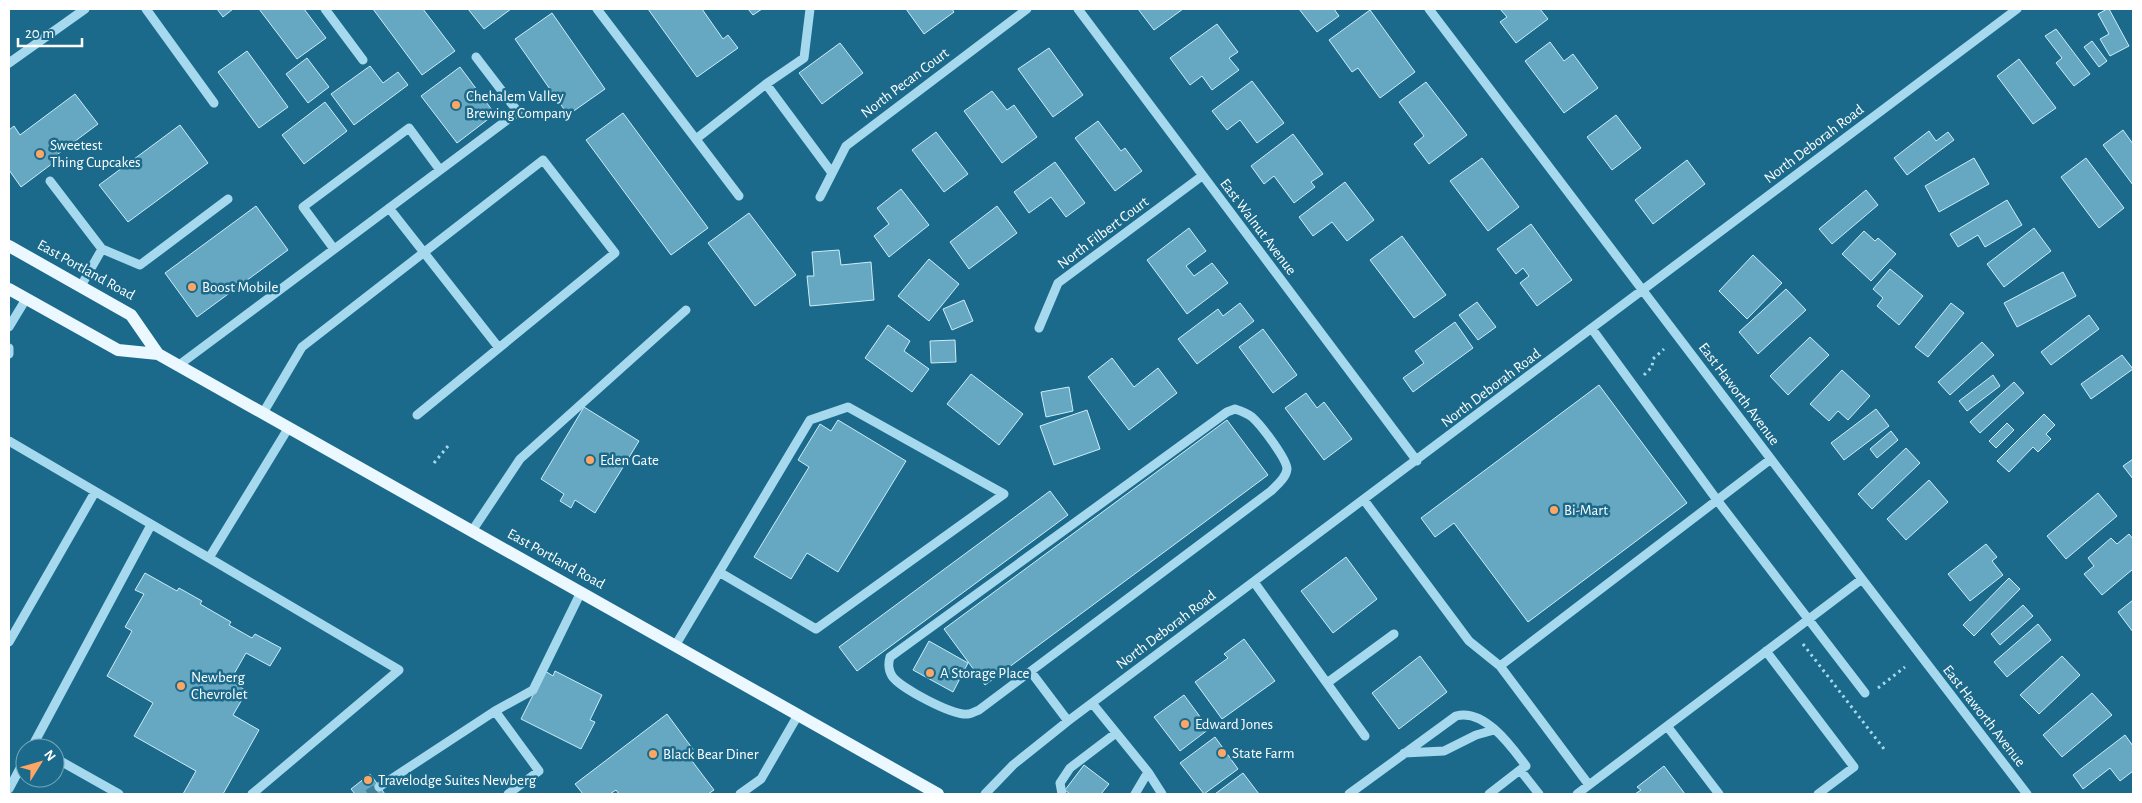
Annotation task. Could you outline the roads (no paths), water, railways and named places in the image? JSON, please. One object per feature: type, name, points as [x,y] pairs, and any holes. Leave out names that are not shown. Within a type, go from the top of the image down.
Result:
[{"type":"main road","name":"East Portland Road","points":[[9,246],[132,314],[158,354]]},
{"type":"main road","name":"East Portland Road","points":[[9,289],[118,350],[158,354],[179,365],[938,794]]},
{"type":"street","points":[[146,9],[214,102]]},
{"type":"street","points":[[325,9],[363,60]]},
{"type":"street","points":[[597,9],[739,196]]},
{"type":"street","points":[[696,139],[766,84],[804,58],[810,9]]},
{"type":"street","name":"North Pecan Court","points":[[820,197],[846,146],[1027,9]]},
{"type":"street","name":"East Walnut Avenue","points":[[1078,9],[1417,461]]},
{"type":"street","name":"East Haworth Avenue","points":[[1429,9],[2027,794]]},
{"type":"street","name":"North Deborah Road","points":[[985,794],[1013,765],[1068,721],[2017,9]]},
{"type":"street","points":[[9,63],[81,10]]},
{"type":"street","points":[[179,365],[518,112],[476,57]]},
{"type":"street","points":[[766,84],[832,173]]},
{"type":"street","points":[[334,249],[303,207],[409,128],[440,170]]},
{"type":"street","points":[[263,413],[302,347],[543,160],[615,253],[417,415]]},
{"type":"street","name":"North Filbert Court","points":[[1039,328],[1058,283],[1202,176]]},
{"type":"street","points":[[50,180],[102,249],[140,265],[228,199]]},
{"type":"street","points":[[389,208],[499,348]]},
{"type":"street","points":[[81,286],[102,249]]},
{"type":"street","points":[[9,327],[26,299]]},
{"type":"street","points":[[472,531],[520,459],[686,310]]},
{"type":"street","points":[[1592,329],[1718,500],[1865,693]]},
{"type":"street","points":[[9,348],[9,354]]},
{"type":"street","points":[[675,646],[719,572],[810,420],[848,407],[1004,494],[816,629],[719,572]]},
{"type":"street","points":[[1235,409],[1253,418],[1285,461],[1287,471],[1282,480],[1031,672],[979,710],[968,714],[952,712],[901,685],[892,676],[888,666],[890,657],[1227,412],[1235,409]]},
{"type":"street","points":[[208,558],[288,427]]},
{"type":"street","points":[[9,441],[399,670],[252,794]]},
{"type":"street","points":[[1500,666],[1771,459]]},
{"type":"street","points":[[9,642],[95,492]]},
{"type":"street","points":[[1364,500],[1469,641],[1500,666],[1589,785]]},
{"type":"street","points":[[39,738],[151,525]]},
{"type":"street","points":[[1577,794],[1862,579]]},
{"type":"street","points":[[1254,582],[1365,736]]},
{"type":"street","points":[[379,787],[495,711],[533,690],[581,592]]},
{"type":"street","points":[[1327,683],[1394,634]]},
{"type":"street","points":[[1766,651],[1854,767],[1818,794]]},
{"type":"street","points":[[1031,672],[1068,721]]},
{"type":"street","points":[[1092,703],[1148,772],[1162,794]]},
{"type":"street","points":[[495,711],[539,771],[508,794]]},
{"type":"street","points":[[1349,794],[1461,714],[1476,716],[1494,730],[1508,742],[1526,766],[1489,794]]},
{"type":"street","points":[[740,794],[761,779],[798,715]]},
{"type":"street","points":[[1667,726],[1718,794]]},
{"type":"street","points":[[1404,753],[1444,751],[1476,735],[1494,730]]},
{"type":"street","points":[[1062,794],[1060,784],[1070,768],[1116,733]]},
{"type":"street","points":[[65,764],[119,794]]},
{"type":"street","points":[[1520,770],[1539,794]]},
{"type":"street","points":[[1135,794],[1148,772]]},
{"type":"street","points":[[9,788],[15,777]]},
{"type":"tunnel","points":[[368,794],[379,787]]},
{"type":"place","name":"Chehalem Valley Brewing Company","points":[[456,105]]},
{"type":"place","name":"Sweetest Thing Cupcakes","points":[[40,154]]},
{"type":"place","name":"Boost Mobile","points":[[192,287]]},
{"type":"place","name":"Eden Gate","points":[[590,460]]},
{"type":"place","name":"Bi-Mart","points":[[1554,510]]},
{"type":"place","name":"A Storage Place","points":[[930,673]]},
{"type":"place","name":"Newberg Chevrolet","points":[[181,686]]},
{"type":"place","name":"Edward Jones","points":[[1185,724]]},
{"type":"place","name":"State Farm","points":[[1222,753]]},
{"type":"place","name":"Black Bear Diner","points":[[653,754]]},
{"type":"place","name":"Travelodge Suites Newberg","points":[[368,780]]}]
